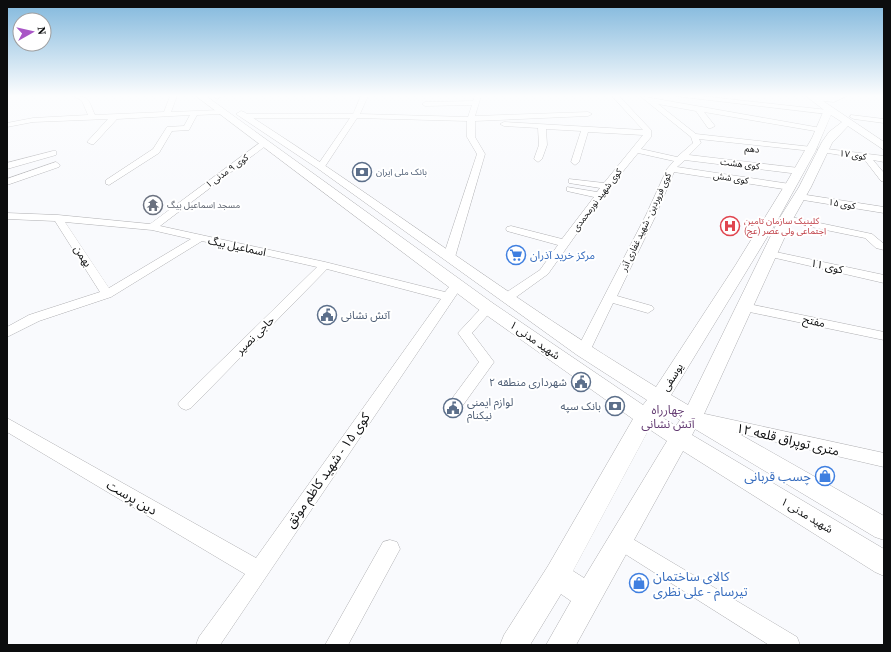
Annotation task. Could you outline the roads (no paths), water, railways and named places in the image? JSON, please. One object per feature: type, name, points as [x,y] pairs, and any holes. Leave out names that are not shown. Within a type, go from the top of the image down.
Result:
[{"type":"main road","name":"شهید مدنی ۱","points":[[246,126],[264,144],[453,291],[488,308],[645,417],[884,563]]},
{"type":"main road","name":"شهید مدنی ۱","points":[[259,126],[321,166],[449,257],[508,296],[583,352],[884,529]]},
{"type":"main road","name":"یوسفی","points":[[560,645],[692,417],[744,307],[762,251],[805,168],[824,126]]},
{"type":"main road","name":"یوسفی","points":[[514,645],[557,575],[645,417],[786,219],[805,168],[838,128],[838,126]]},
{"type":"main road","points":[[857,126],[884,147]]},
{"type":"main road","points":[[865,126],[884,137]]},
{"type":"main road","points":[[453,291],[476,275]]},
{"type":"main road","points":[[488,308],[508,296]]},
{"type":"main road","points":[[557,575],[588,597]]},
{"type":"street","points":[[91,142],[105,126]]},
{"type":"street","points":[[109,182],[156,151],[170,129],[186,128],[187,126]]},
{"type":"street","points":[[321,166],[348,126]]},
{"type":"street","points":[[449,257],[481,154],[470,137],[471,126]]},
{"type":"street","points":[[538,159],[543,145],[542,126]]},
{"type":"street","points":[[548,126],[647,133],[647,130],[644,126]]},
{"type":"street","points":[[679,126],[695,139]]},
{"type":"street","points":[[575,162],[585,129]]},
{"type":"street","name":"کوی شهید نورمحمدی","points":[[508,296],[544,272],[600,195],[647,137],[647,133]]},
{"type":"street","name":"کوی فروردین - شهید غفاری آذر","points":[[583,352],[671,169],[695,139]]},
{"type":"street","name":"دهم","points":[[695,139],[805,168]]},
{"type":"street","name":"کوی ۹ مدنی ۱","points":[[152,227],[264,144]]},
{"type":"street","name":"کوی هشت","points":[[636,150],[680,158],[805,168]]},
{"type":"street","points":[[7,166],[53,153]]},
{"type":"street","points":[[866,156],[884,179]]},
{"type":"street","name":"کوی ۱۷","points":[[805,168],[866,156],[884,159]]},
{"type":"street","points":[[7,182],[56,165]]},
{"type":"street","name":"کوی شش","points":[[671,169],[805,168]]},
{"type":"street","name":"کوی ۱۵","points":[[805,168],[884,210]]},
{"type":"street","points":[[600,195],[571,185],[607,186]]},
{"type":"street","name":"اسماعیل بیگ","points":[[7,216],[58,218],[152,227],[453,291]]},
{"type":"street","name":"بهمن","points":[[58,218],[107,294]]},
{"type":"street","points":[[786,219],[868,236],[882,247]]},
{"type":"street","points":[[511,228],[565,243]]},
{"type":"street","points":[[7,334],[34,318],[107,294],[200,238]]},
{"type":"street","name":"کوی ۱۱","points":[[762,251],[884,279]]},
{"type":"street","name":"حاجی نصیر","points":[[186,404],[325,265]]},
{"type":"street","name":"کوی ۱۵ - شهید کاظم موثق","points":[[206,645],[453,291]]},
{"type":"street","points":[[610,298],[648,309]]},
{"type":"street","name":"مفتح","points":[[744,307],[884,336]]},
{"type":"street","points":[[454,408],[488,362],[465,333],[488,308]]},
{"type":"street","name":"۱۲ متری توپراق قلعه","points":[[692,417],[884,460]]},
{"type":"street","name":"دین پرست","points":[[7,424],[257,570]]},
{"type":"street","points":[[621,541],[789,645]]},
{"type":"street","points":[[336,645],[390,549]]},
{"type":"place","name":"بانک ملی ایران","points":[[362,172]]},
{"type":"place","name":"مسجد اسماعیل بیگ","points":[[153,205]]},
{"type":"place","name":"کلینیک سازمان تامین اجتماعی ولی عصر (عج)","points":[[730,226]]},
{"type":"place","name":"مرکز خرید آذران","points":[[516,255]]},
{"type":"place","name":"آتش نشانی","points":[[327,315]]},
{"type":"place","name":"شهرداری منطقه ۲","points":[[581,382]]},
{"type":"place","name":"بانک سپه","points":[[615,406]]},
{"type":"place","name":"لوازم ایمنی نیکنام","points":[[453,408]]},
{"type":"place","name":"چسب قربانی","points":[[825,476]]},
{"type":"place","name":"کالای ساختمان تیرسام - علی نظری","points":[[639,583]]},
{"type":"district","name":"چهارراه آتش نشانی","points":[[668,417]]}]
